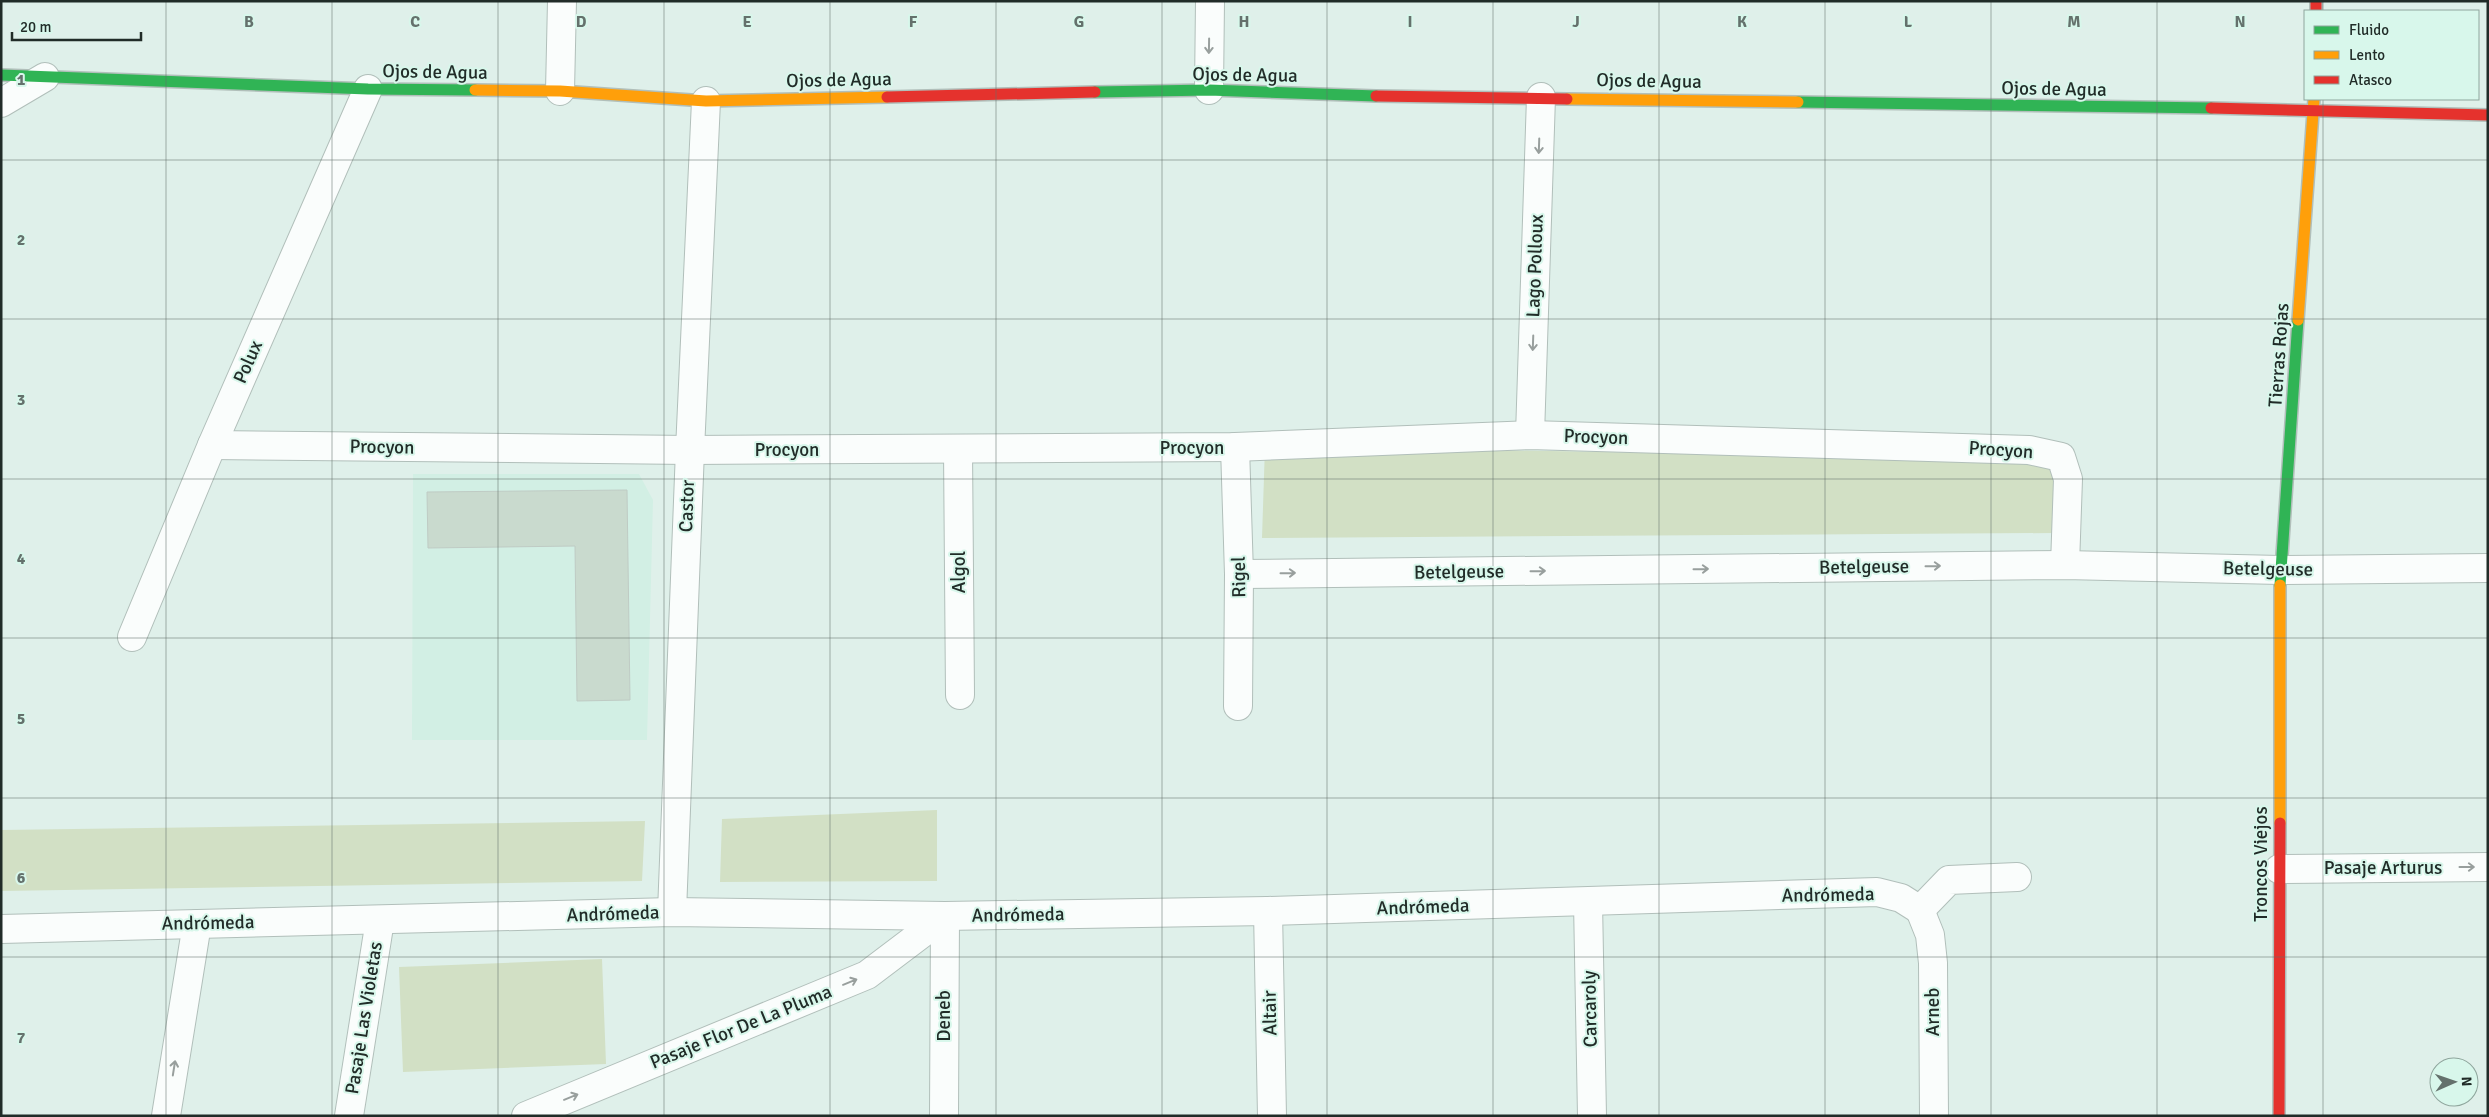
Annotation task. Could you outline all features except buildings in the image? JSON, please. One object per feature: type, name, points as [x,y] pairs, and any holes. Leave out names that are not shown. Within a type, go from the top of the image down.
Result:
[{"type":"street","points":[[560,91],[562,1]]},
{"type":"street","points":[[1209,90],[1210,1]]},
{"type":"street","name":"Ojos de Agua","points":[[1,75],[368,89],[560,91],[706,101],[1209,90],[1371,96],[2314,104],[2488,114]]},
{"type":"street","points":[[1,103],[45,77]]},
{"type":"street","name":"Polux","points":[[132,637],[212,445],[368,89]]},
{"type":"street","name":"Lago Polloux","points":[[1530,435],[1541,97]]},
{"type":"street","name":"Castor","points":[[672,912],[706,101]]},
{"type":"street","name":"Tierras Rojas","points":[[2279,613],[2280,570],[2314,104]]},
{"type":"street","name":"Procyon","points":[[212,445],[690,450],[1235,447],[1530,435],[2029,450],[2061,457],[2068,479],[2065,565]]},
{"type":"street","name":"Rigel","points":[[1235,447],[1239,574],[1238,706]]},
{"type":"street","name":"Algol","points":[[958,449],[960,695]]},
{"type":"street","name":"Betelgeuse","points":[[1239,574],[2065,565],[2280,570],[2488,568]]},
{"type":"street","name":"Troncos Viejos","points":[[2279,613],[2279,1116]]},
{"type":"street","name":"Pasaje Arturus","points":[[2279,869],[2488,867]]},
{"type":"street","points":[[1920,910],[1950,880],[2017,877]]},
{"type":"street","name":"Andrómeda","points":[[1,929],[672,912],[944,916],[1268,911],[1877,892],[1901,898],[1920,910]]},
{"type":"street","name":"Carcaroly","points":[[1588,902],[1592,1116]]},
{"type":"street","name":"Arneb","points":[[1920,910],[1930,935],[1933,963],[1934,1116]]},
{"type":"street","name":"Altair","points":[[1268,911],[1272,1116]]},
{"type":"street","name":"Pasaje Flor De La Pluma","points":[[526,1116],[867,975],[944,916]]},
{"type":"street","name":"Deneb","points":[[944,916],[944,1116]]},
{"type":"street","name":"Pasaje Las Violetas","points":[[349,1116],[380,920]]},
{"type":"street","points":[[166,1116],[197,924]]},
{"type":"shaded area","points":[[1265,446],[2055,460],[2053,533],[1262,538]]},
{"type":"shaded area","points":[[413,474],[639,474],[653,500],[647,740],[412,740]]},
{"type":"shaded area","points":[[937,810],[937,881],[720,882],[722,819]]},
{"type":"shaded area","points":[[645,821],[642,881],[1,891],[1,830]]},
{"type":"shaded area","points":[[602,959],[606,1064],[403,1072],[399,967]]},
{"type":"traffic: fast","points":[[1,75],[368,89],[475,90]]},
{"type":"traffic: fast","points":[[1095,92],[1209,90],[1376,96]]},
{"type":"traffic: fast","points":[[1798,102],[2211,108]]},
{"type":"traffic: fast","points":[[2280,585],[2298,320]]},
{"type":"traffic: slow","points":[[475,90],[560,91],[706,101],[887,97]]},
{"type":"traffic: slow","points":[[1567,99],[1798,102]]},
{"type":"traffic: slow","points":[[2298,320],[2314,100]]},
{"type":"traffic: slow","points":[[2280,585],[2280,823]]},
{"type":"traffic: jam","points":[[2316,1],[2316,10]]},
{"type":"traffic: jam","points":[[887,97],[1095,92]]},
{"type":"traffic: jam","points":[[1376,96],[1567,99]]},
{"type":"traffic: jam","points":[[2211,108],[2488,115]]},
{"type":"traffic: jam","points":[[2279,1116],[2280,823]]}]
